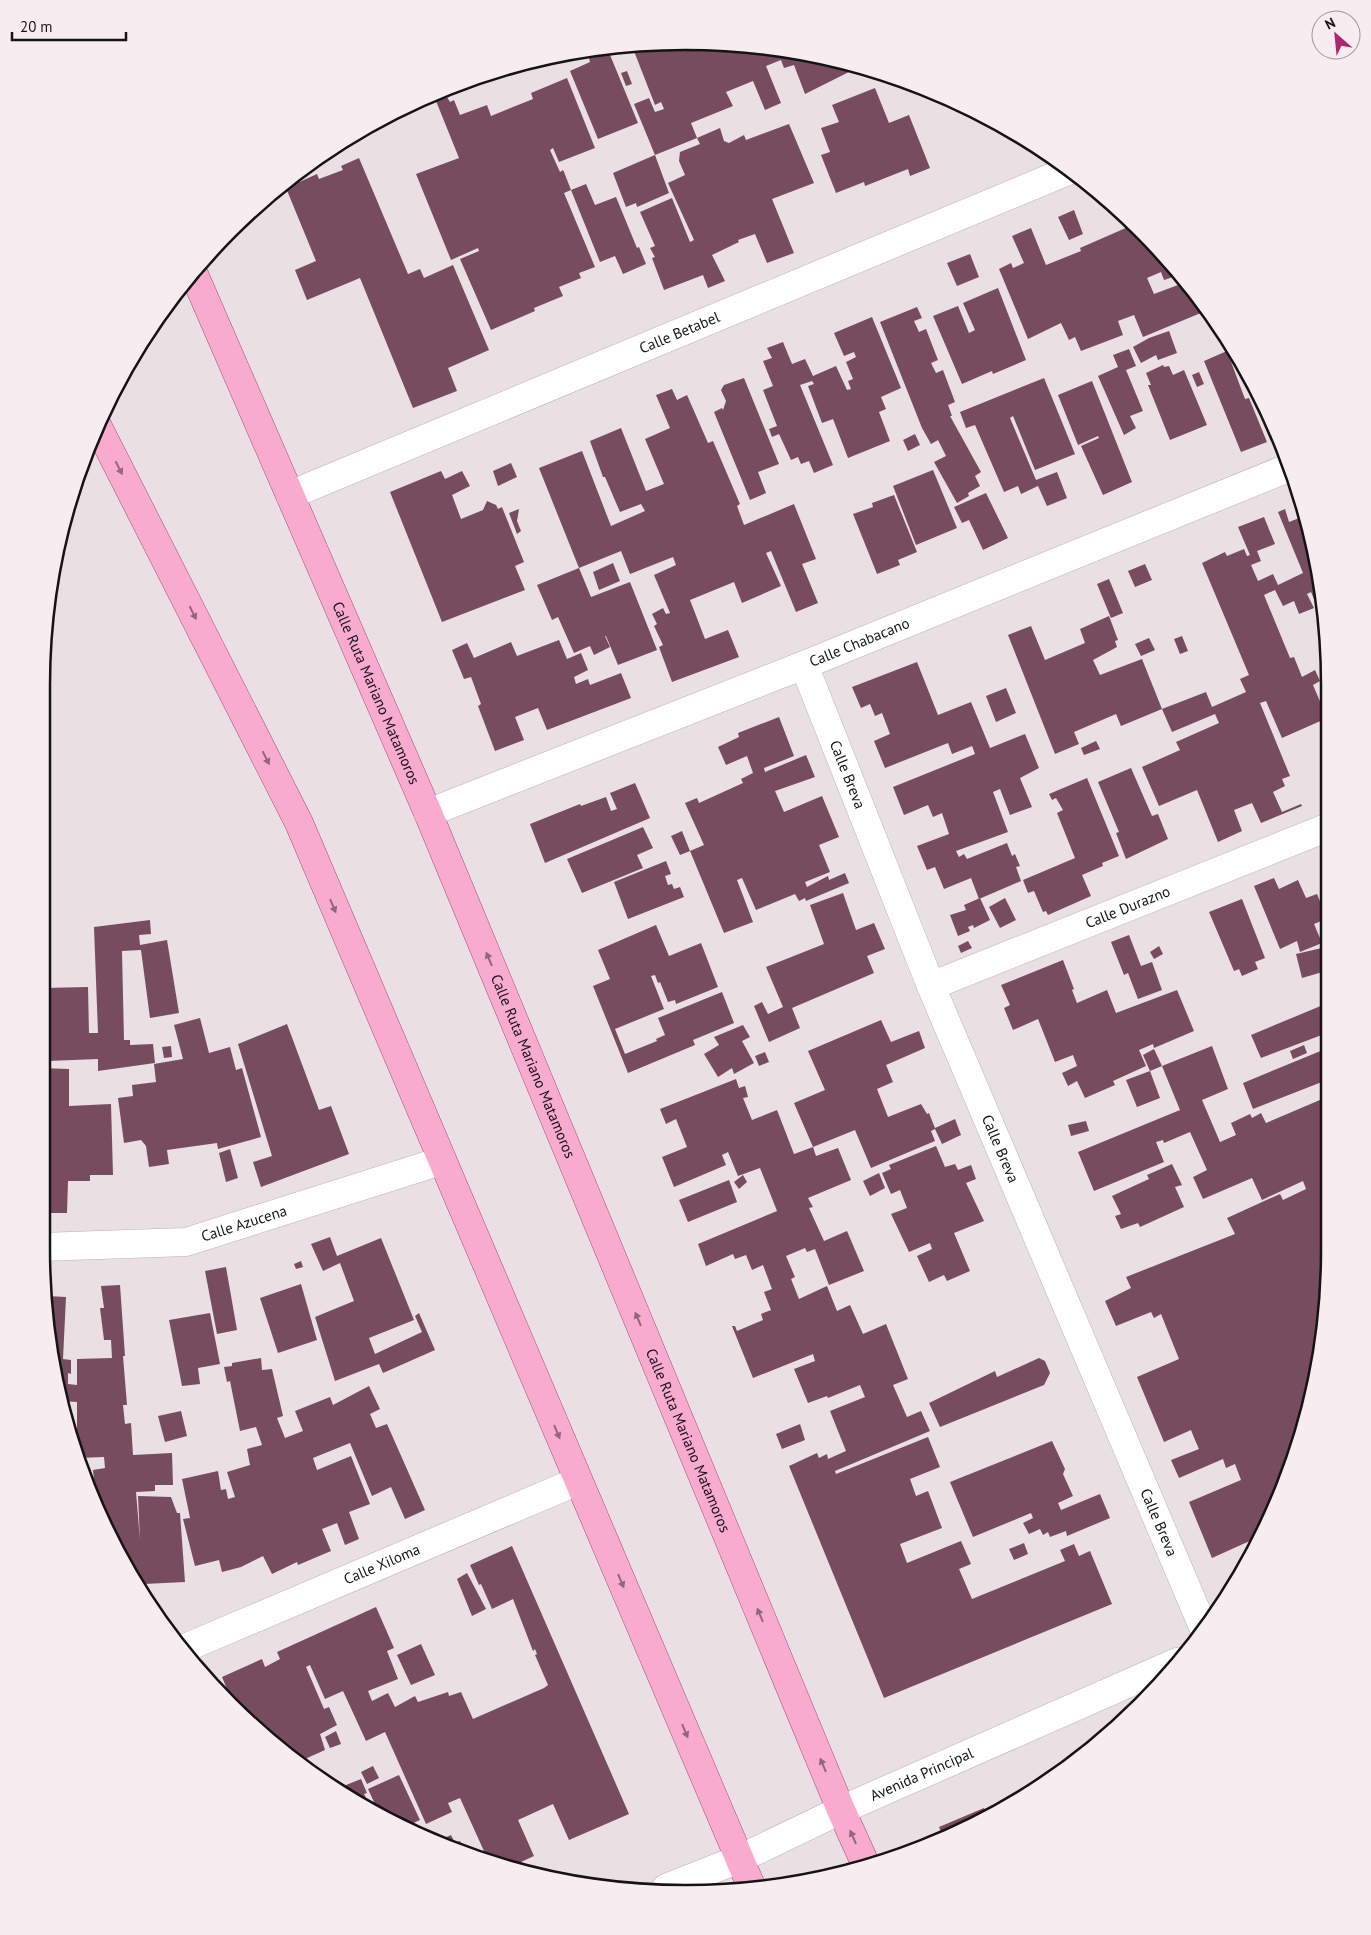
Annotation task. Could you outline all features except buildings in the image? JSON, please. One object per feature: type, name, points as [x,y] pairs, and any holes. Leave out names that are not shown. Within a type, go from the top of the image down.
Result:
[{"type":"main road","name":"Calle Ruta Mariano Matamoros","points":[[197,280],[428,812],[841,1810],[863,1859]]},
{"type":"main road","points":[[102,434],[298,823],[749,1882]]},
{"type":"street","name":"Calle Betabel","points":[[290,495],[1062,173]]},
{"type":"street","name":"Calle Chabacano","points":[[428,812],[804,665],[1283,470]]},
{"type":"street","name":"Calle Breva","points":[[804,665],[931,986],[1201,1621]]},
{"type":"street","name":"Calle Durazno","points":[[931,986],[1321,830]]},
{"type":"street","name":"Calle Azucena","points":[[50,1247],[186,1242],[441,1161]]},
{"type":"street","name":"Calle Xiloma","points":[[189,1646],[578,1481]]},
{"type":"street","name":"Avenida Principal","points":[[674,1885],[740,1859],[841,1810],[1164,1668]]}]
